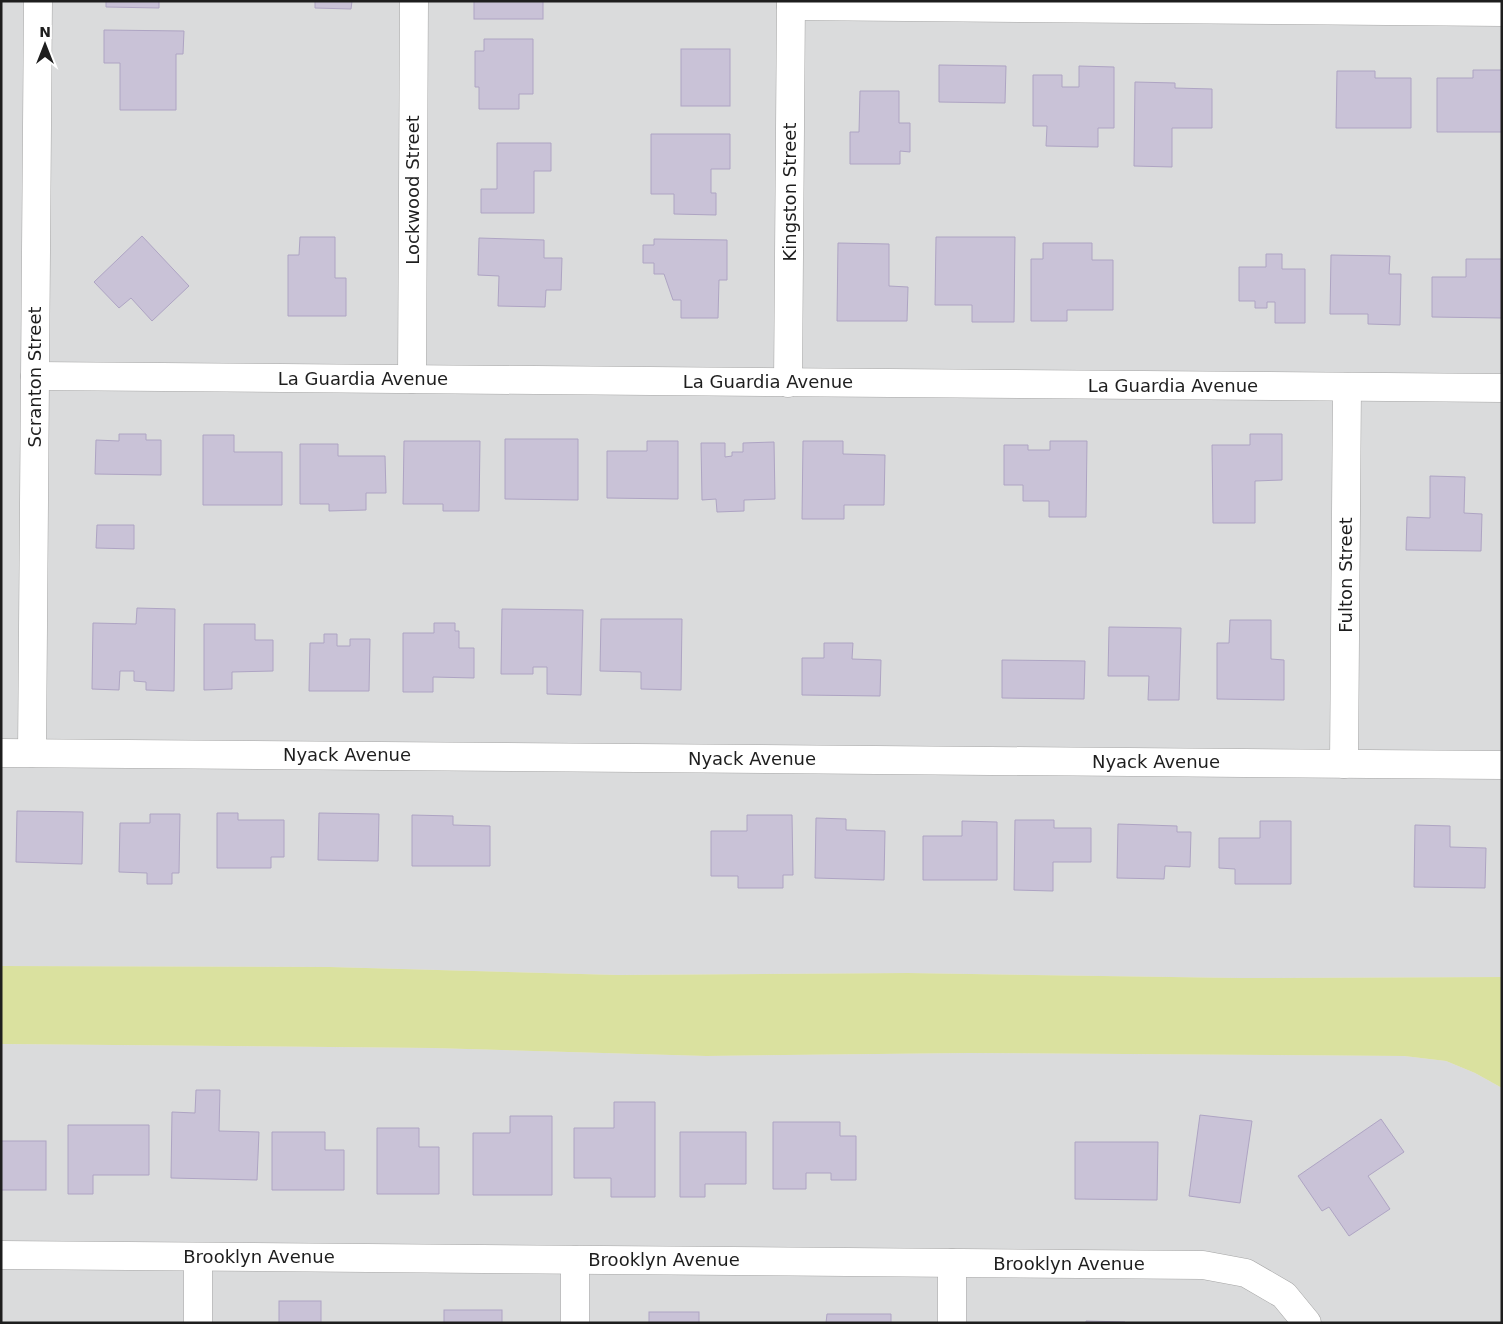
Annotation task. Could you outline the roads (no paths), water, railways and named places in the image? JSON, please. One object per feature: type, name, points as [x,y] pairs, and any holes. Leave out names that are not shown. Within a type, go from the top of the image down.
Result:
[{"type":"street","name":"Scranton Street","points":[[32,753],[38,1]]},
{"type":"street","name":"Lockwood Street","points":[[412,379],[414,1]]},
{"type":"street","points":[[791,3],[1502,12]]},
{"type":"street","name":"Kingston Street","points":[[788,383],[791,3]]},
{"type":"street","name":"La Guardia Avenue","points":[[34,376],[1502,388]]},
{"type":"street","name":"Fulton Street","points":[[1344,764],[1347,387]]},
{"type":"street","name":"Nyack Avenue","points":[[1,753],[1502,765]]},
{"type":"street","name":"Brooklyn Avenue","points":[[1,1255],[1203,1265],[1246,1273],[1284,1295],[1306,1323]]},
{"type":"street","points":[[198,1256],[198,1323]]},
{"type":"street","points":[[574,1323],[575,1260]]},
{"type":"street","points":[[952,1263],[952,1323]]}]
